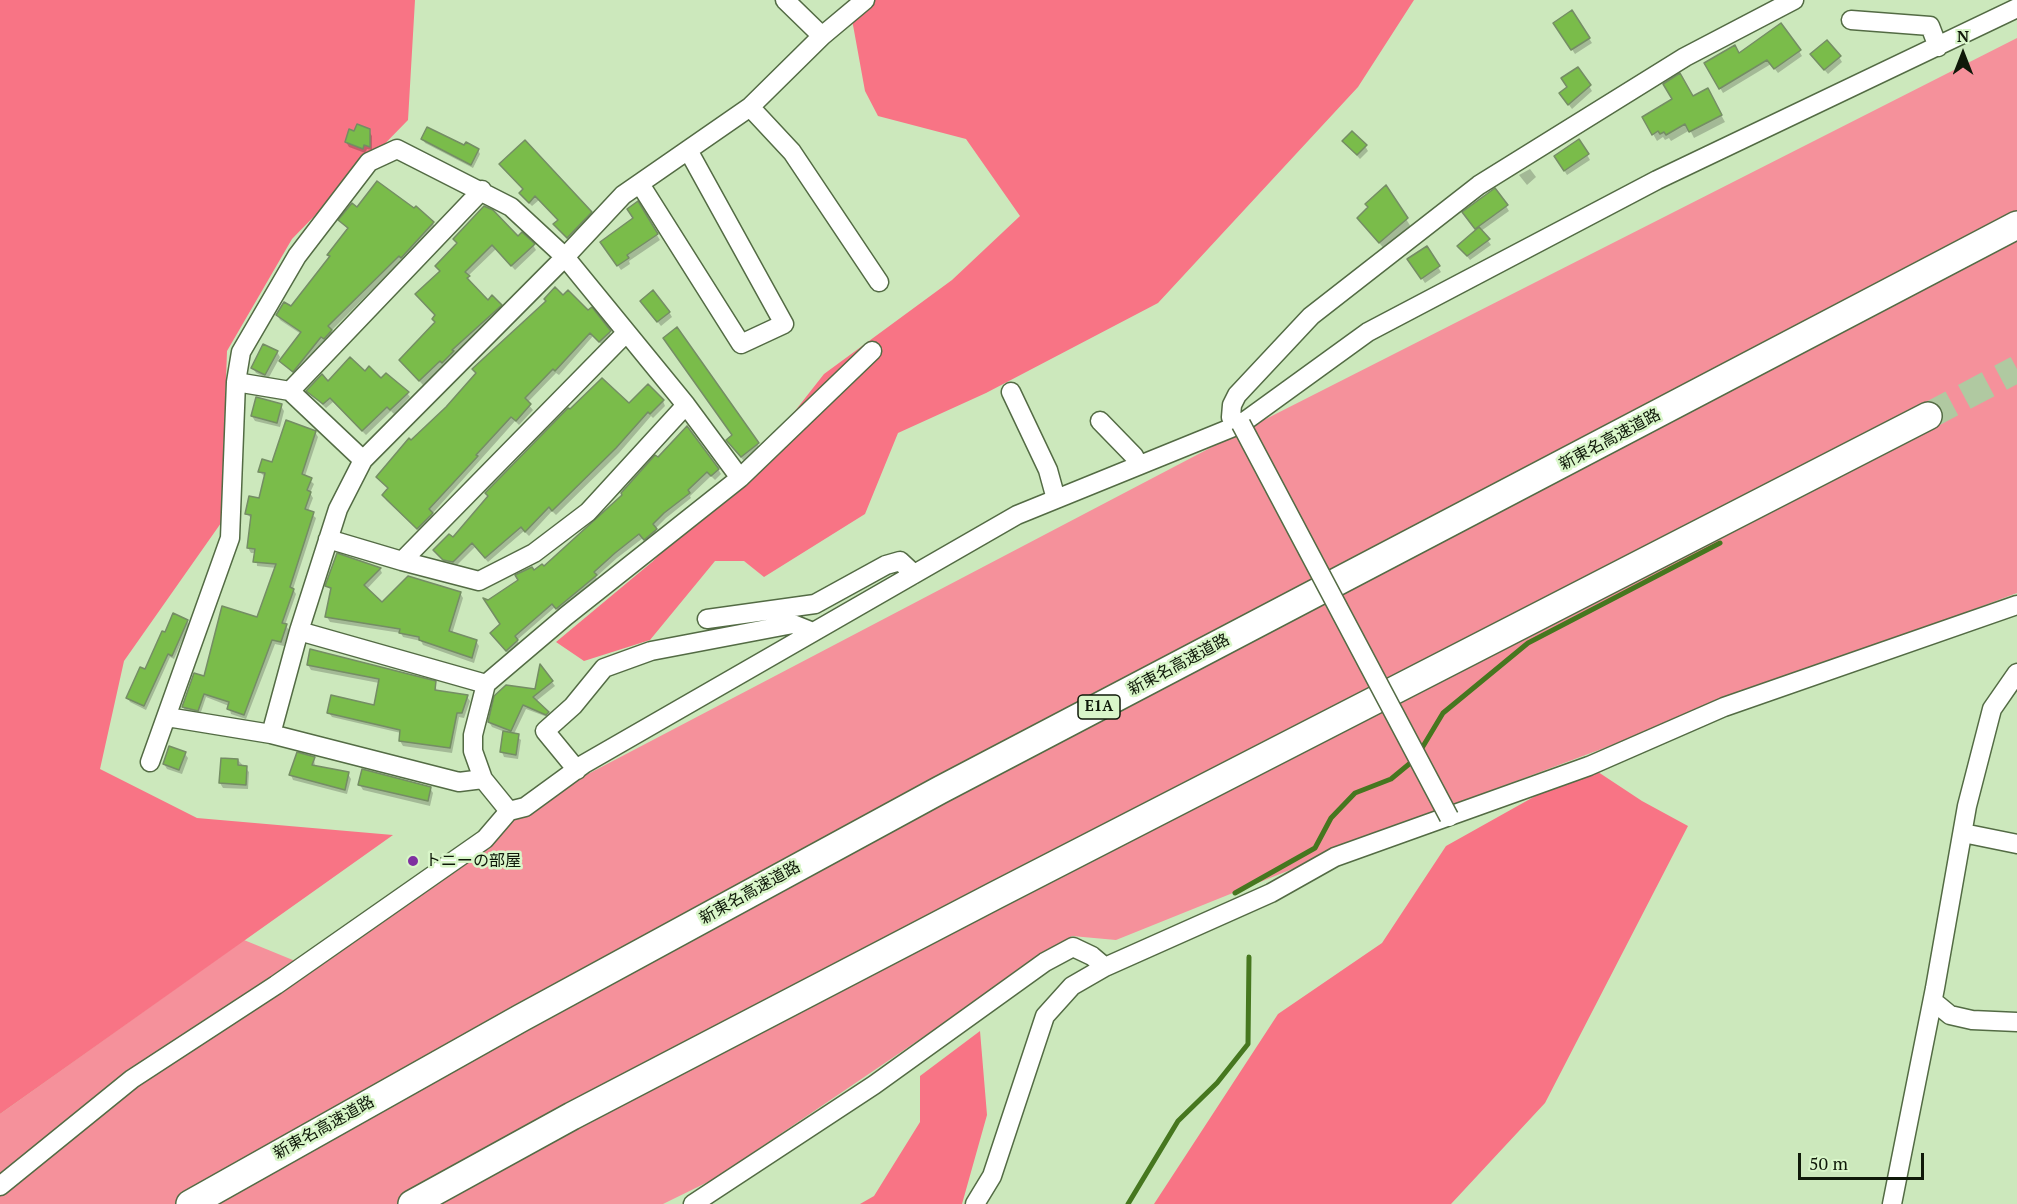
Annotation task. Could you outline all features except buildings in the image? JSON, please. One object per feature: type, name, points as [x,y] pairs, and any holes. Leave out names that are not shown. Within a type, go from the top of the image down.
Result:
[{"type":"highway","name":"新東名高速道路","points":[[190,1204],[521,1018],[940,790],[2017,225]]},
{"type":"highway","points":[[412,1204],[572,1116],[1006,889],[1928,416]]},
{"type":"street","points":[[785,0],[822,36]]},
{"type":"street","points":[[271,734],[299,631],[338,509],[363,460],[565,257],[623,195],[750,107],[822,36],[865,0]]},
{"type":"street","points":[[1449,817],[1241,424],[1232,417],[1232,405],[1237,395],[1311,316],[1479,185],[1685,57],[1794,0]]},
{"type":"street","points":[[0,1186],[132,1079],[276,985],[485,839],[509,811],[525,807],[577,770],[813,632],[1017,515],[1241,424],[1368,332],[1657,180],[2017,8]]},
{"type":"street","points":[[1851,20],[1930,26],[1938,47]]},
{"type":"street","points":[[750,107],[792,152],[879,282]]},
{"type":"street","points":[[150,762],[230,538],[236,382],[241,352],[297,256],[369,162],[398,149],[482,190],[511,207],[565,257],[686,405],[740,478]]},
{"type":"street","points":[[640,184],[741,344],[784,324],[688,150]]},
{"type":"street","points":[[290,391],[482,190]]},
{"type":"street","points":[[402,561],[626,333]]},
{"type":"street","points":[[509,811],[483,778],[473,751],[473,735],[486,684],[566,616],[740,478],[872,351]]},
{"type":"street","points":[[236,382],[290,391],[363,460]]},
{"type":"street","points":[[1011,392],[1048,470],[1056,499]]},
{"type":"street","points":[[328,539],[479,581],[534,553],[588,512],[686,405]]},
{"type":"street","points":[[1100,421],[1134,456],[1139,465]]},
{"type":"street","points":[[707,619],[815,604],[900,561],[914,574]]},
{"type":"street","points":[[975,1204],[992,1176],[1046,1017],[1072,986],[1105,967],[1271,893],[1335,857],[1589,766],[1724,707],[2017,605]]},
{"type":"street","points":[[577,770],[545,731],[573,706],[604,669],[651,651],[793,624],[813,632]]},
{"type":"street","points":[[299,631],[486,684]]},
{"type":"street","points":[[1892,1204],[1933,1001],[1963,833],[1992,710],[2017,673]]},
{"type":"street","points":[[167,717],[271,734],[459,782],[483,778]]},
{"type":"street","points":[[1963,833],[2017,844]]},
{"type":"street","points":[[693,1204],[874,1085],[1045,962],[1073,947],[1092,956],[1105,967]]},
{"type":"street","points":[[1933,1001],[1950,1015],[1972,1020],[2017,1022]]},
{"type":"shaded area","points":[[0,0],[415,0],[408,120],[292,239],[227,351],[221,523],[124,661],[100,769],[197,818],[393,835],[0,1114]]},
{"type":"shaded area","points":[[860,0],[1414,0],[1358,87],[1158,303],[986,393],[898,433],[865,514],[764,577],[744,561],[715,561],[650,640],[584,661],[556,642],[652,562],[758,458],[824,374],[952,280],[1020,216],[966,139],[878,116],[865,91],[851,14]]},
{"type":"shaded area","points":[[2017,38],[2017,593],[1439,810],[1116,940],[1072,936],[714,1179],[663,1204],[0,1204],[0,1114],[244,940],[305,965],[525,807],[1252,426]]},
{"type":"shaded area","points":[[1589,766],[1642,801],[1688,826],[1545,1103],[1451,1204],[1154,1204],[1278,1014],[1382,943],[1446,846]]},
{"type":"shaded area","points":[[980,1031],[987,1115],[962,1204],[860,1204],[874,1196],[920,1122],[920,1076]]},
{"type":"waterway","points":[[1419,753],[1443,713],[1528,643],[1720,543]]},
{"type":"waterway","points":[[1235,893],[1315,848],[1331,818],[1355,793],[1391,779],[1414,760]]},
{"type":"waterway","points":[[1128,1204],[1178,1121],[1217,1083],[1248,1044],[1249,957]]},
{"type":"tunnel","points":[[1928,416],[2017,369]]},
{"type":"place","name":"トニーの部屋","points":[[413,861]]}]
